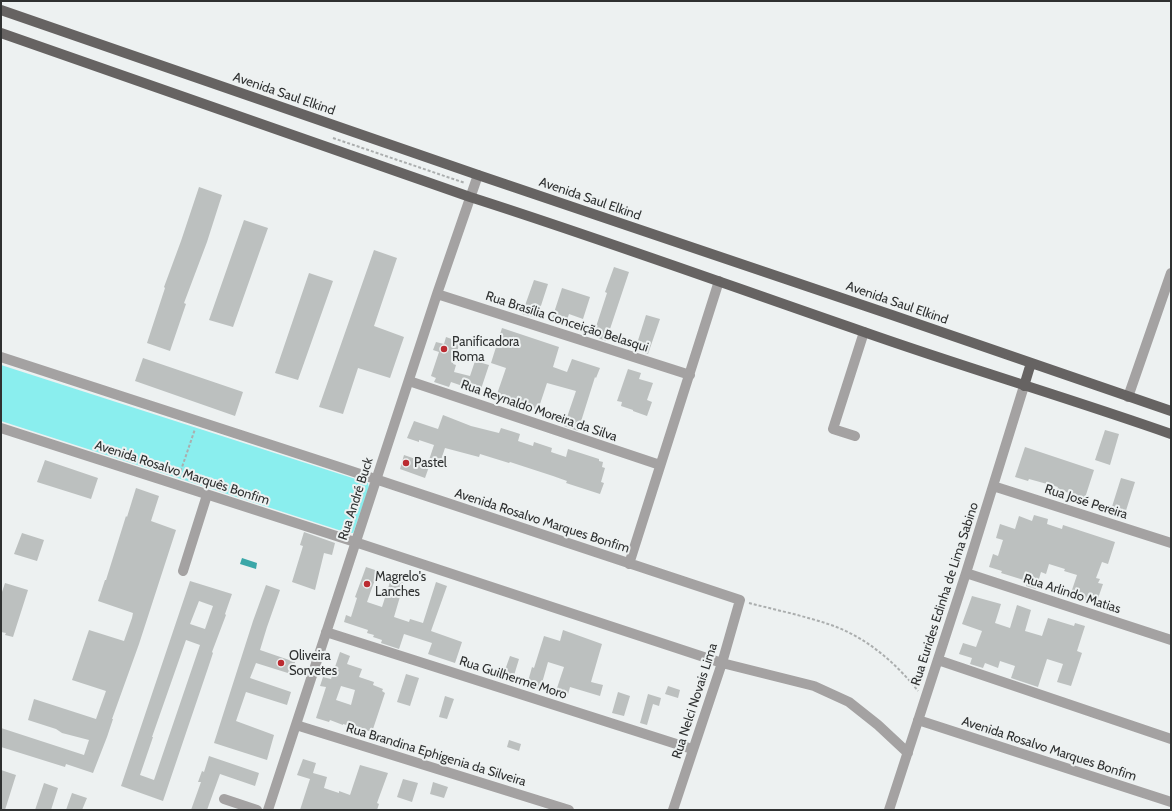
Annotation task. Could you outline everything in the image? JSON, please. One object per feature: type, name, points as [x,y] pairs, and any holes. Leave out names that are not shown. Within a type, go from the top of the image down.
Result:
[{"type":"main road","name":"Avenida Saul Elkind","points":[[1,10],[1171,411]]},
{"type":"main road","points":[[1,34],[864,332],[1171,434]]},
{"type":"main road","points":[[1024,386],[1031,363]]},
{"type":"street","name":"Rua André Buck","points":[[268,810],[355,542],[478,174]]},
{"type":"street","points":[[1128,397],[1171,273]]},
{"type":"street","points":[[629,564],[719,281]]},
{"type":"street","name":"Rua Brasília Conceição Belasqui","points":[[437,294],[690,375]]},
{"type":"street","points":[[855,436],[833,429],[864,332]]},
{"type":"street","points":[[1,357],[198,421]]},
{"type":"street","name":"Rua Reynaldo Moreira da Silva","points":[[409,380],[660,465]]},
{"type":"street","name":"Rua Eurides Edinha de Lima Sabino","points":[[889,810],[966,573],[1024,386]]},
{"type":"street","name":"Avenida Rosalvo Marques Bonfim","points":[[198,421],[740,600]]},
{"type":"street","name":"Avenida Rosalvo Marquês Bonfim","points":[[1,428],[355,542]]},
{"type":"street","name":"Rua José Pereira","points":[[993,486],[1171,543]]},
{"type":"street","points":[[183,571],[207,495]]},
{"type":"street","points":[[355,542],[722,663],[814,686],[849,702],[878,725],[908,753]]},
{"type":"street","name":"Rua Arlindo Matias","points":[[966,573],[1171,640]]},
{"type":"street","name":"Rua Nelci Novais Lima","points":[[673,810],[692,749],[722,663],[740,600]]},
{"type":"street","name":"Rua Guilherme Moro","points":[[326,632],[692,749]]},
{"type":"street","points":[[938,660],[1171,739]]},
{"type":"street","name":"Avenida Rosalvo Marques Bonfim","points":[[918,720],[1171,802]]},
{"type":"street","name":"Rua Brandina Ephigenia da Silveira","points":[[296,725],[569,810]]},
{"type":"street","points":[[224,799],[257,810]]},
{"type":"path","points":[[177,485],[198,421]]},
{"type":"path","points":[[740,600],[832,626],[859,638],[882,654],[906,676],[925,699]]},
{"type":"shaded area","points":[[1,365],[368,483],[369,488],[354,531],[353,533],[348,533],[1,421]]},
{"type":"shaded area","points":[[242,558],[257,563],[256,569],[240,564]]},
{"type":"building","points":[[199,187],[222,195],[207,242],[184,303],[186,304],[170,351],[147,343],[165,288],[164,287]]},
{"type":"building","points":[[244,220],[268,228],[233,327],[209,320]]},
{"type":"building","points":[[374,250],[397,258],[374,326],[404,337],[390,378],[358,368],[343,414],[319,407]]},
{"type":"building","points":[[614,267],[629,272],[606,341],[593,336],[607,293],[605,292]]},
{"type":"building","points":[[309,273],[333,281],[298,380],[275,373]]},
{"type":"building","points":[[534,280],[548,284],[537,318],[522,314]]},
{"type":"building","points":[[562,288],[590,297],[583,319],[569,314],[565,326],[551,322]]},
{"type":"building","points":[[646,315],[660,319],[648,354],[635,350]]},
{"type":"building","points":[[502,328],[559,347],[553,367],[567,372],[572,359],[600,368],[596,378],[595,377],[578,431],[564,426],[576,391],[547,383],[538,410],[496,397],[506,368],[491,363]]},
{"type":"building","points":[[446,337],[460,342],[453,364],[456,365],[454,372],[470,376],[475,361],[489,365],[480,392],[451,382],[449,387],[434,382],[436,378],[431,376],[439,352],[433,350],[436,342],[444,344]]},
{"type":"building","points":[[143,358],[243,392],[235,416],[135,381]]},
{"type":"building","points":[[628,369],[641,373],[639,379],[653,383],[647,400],[652,402],[647,416],[621,406],[622,402],[617,401]]},
{"type":"building","points":[[443,415],[471,426],[499,433],[501,428],[520,434],[518,441],[533,446],[534,442],[552,448],[551,452],[566,457],[568,449],[599,459],[599,461],[603,462],[602,467],[605,468],[601,482],[604,483],[600,494],[566,483],[567,481],[553,476],[480,454],[479,457],[445,448],[439,466],[428,463],[434,445],[407,438],[414,421],[438,429]]},
{"type":"building","points":[[1105,430],[1119,434],[1110,465],[1095,460]]},
{"type":"building","points":[[1025,447],[1094,470],[1083,504],[1070,500],[1072,494],[1057,489],[1058,487],[1029,479],[1028,481],[1015,477]]},
{"type":"building","points":[[404,455],[430,464],[425,478],[400,469]]},
{"type":"building","points":[[45,460],[98,478],[91,499],[37,482]]},
{"type":"building","points":[[1121,478],[1135,482],[1124,517],[1110,513]]},
{"type":"building","points":[[136,488],[159,496],[151,521],[176,530],[139,644],[93,773],[66,764],[65,767],[1,747],[1,728],[84,755],[89,740],[62,733],[56,729],[28,720],[34,699],[96,719],[106,691],[72,680],[89,630],[124,641],[132,618],[133,613],[98,601]]},
{"type":"building","points":[[1034,515],[1048,519],[1047,524],[1062,529],[1063,525],[1115,542],[1108,564],[1102,562],[1096,578],[1100,579],[1098,583],[1103,584],[1096,604],[1071,593],[1077,575],[1064,571],[1065,569],[1049,564],[1046,574],[1041,572],[1036,589],[1026,586],[1027,581],[1001,573],[1002,571],[989,567],[993,554],[998,556],[1003,540],[996,538],[1000,524],[1015,529],[1019,516],[1032,521]]},
{"type":"building","points":[[304,532],[335,543],[332,555],[324,553],[315,590],[292,582],[303,546],[300,545]]},
{"type":"building","points":[[22,533],[44,540],[37,561],[14,554]]},
{"type":"building","points":[[366,567],[378,571],[367,602],[382,607],[391,579],[404,583],[394,617],[409,622],[410,619],[423,623],[436,582],[447,586],[431,631],[462,642],[455,663],[428,654],[432,643],[404,634],[399,649],[381,643],[382,640],[367,633],[368,630],[344,622],[346,615],[351,617],[357,598],[355,597]]},
{"type":"building","points":[[190,581],[232,594],[163,801],[121,786]],"holes":[[[199,601],[213,606],[205,629],[190,624]],[[186,640],[200,645],[154,780],[140,775]]]},
{"type":"building","points":[[5,583],[28,590],[13,637],[5,635],[6,633],[1,632],[1,595]]},
{"type":"building","points":[[266,585],[280,590],[260,650],[295,662],[291,674],[256,663],[250,678],[291,692],[287,705],[246,692],[236,721],[274,735],[267,760],[214,743]]},
{"type":"building","points":[[972,596],[1001,604],[995,623],[1010,628],[1017,605],[1031,610],[1025,631],[1042,636],[1048,618],[1074,626],[1075,623],[1085,626],[1077,651],[1082,653],[1071,686],[1057,682],[1063,664],[1047,659],[1038,687],[1011,678],[1015,666],[1000,661],[998,668],[985,663],[983,668],[970,664],[972,658],[959,654],[963,643],[976,647],[982,631],[962,624]]},
{"type":"building","points":[[563,630],[602,644],[591,682],[603,685],[600,696],[570,687],[567,698],[555,694],[564,667],[548,662],[540,690],[527,685],[544,636],[560,641]]},
{"type":"building","points":[[340,652],[350,656],[347,664],[362,669],[359,677],[374,682],[373,685],[383,689],[382,691],[385,693],[372,732],[343,725],[330,720],[329,722],[316,718],[326,687],[320,686],[323,677],[331,679]],"holes":[[[341,686],[355,690],[351,705],[336,700]]]},
{"type":"building","points":[[510,656],[519,659],[512,682],[500,678],[503,670],[505,670]]},
{"type":"building","points":[[406,674],[419,678],[410,706],[397,702]]},
{"type":"building","points":[[668,686],[680,690],[678,698],[665,694]]},
{"type":"building","points":[[618,692],[630,696],[624,716],[612,713]]},
{"type":"building","points":[[648,694],[661,698],[659,706],[653,704],[647,725],[640,723]]},
{"type":"building","points":[[445,696],[454,699],[447,719],[439,717]]},
{"type":"building","points":[[509,740],[521,744],[519,751],[507,747]]},
{"type":"building","points":[[209,756],[259,773],[255,786],[220,774],[207,810],[191,810],[201,782],[198,782],[202,771],[204,772]]},
{"type":"building","points":[[303,759],[316,763],[313,773],[327,777],[324,788],[350,795],[360,765],[388,773],[377,803],[379,804],[377,810],[300,810],[310,779],[297,775]]},
{"type":"building","points":[[1,770],[16,775],[5,810],[1,810]]},
{"type":"building","points":[[403,779],[418,783],[412,802],[397,797]]},
{"type":"building","points":[[433,782],[448,787],[444,798],[430,794]]},
{"type":"building","points":[[44,783],[58,788],[51,810],[35,810]]},
{"type":"building","points":[[72,793],[87,798],[82,810],[66,810]]},
{"type":"place","name":"Panificadora Roma","points":[[444,349]]},
{"type":"place","name":"Pastel","points":[[406,463]]},
{"type":"place","name":"Magrelo's Lanches","points":[[367,584]]},
{"type":"place","name":"Oliveira Sorvetes","points":[[281,663]]}]
